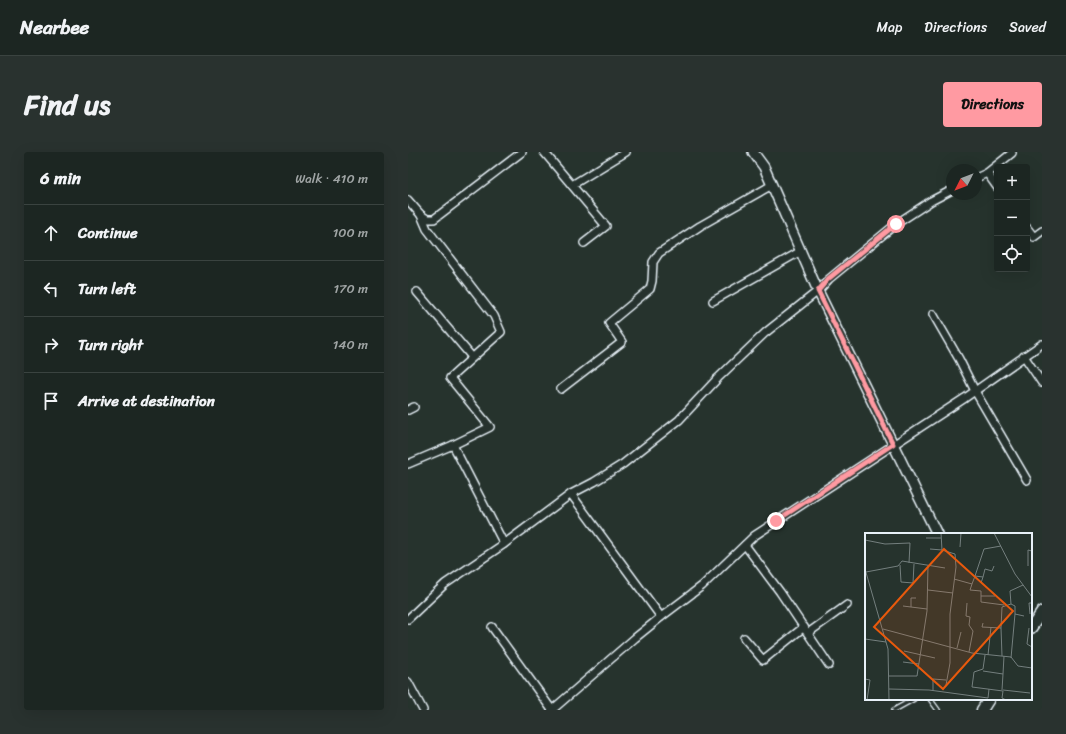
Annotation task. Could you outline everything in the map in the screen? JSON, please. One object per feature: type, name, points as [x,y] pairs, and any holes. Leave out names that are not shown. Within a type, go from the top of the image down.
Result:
[{"type":"main road","points":[[1032,627],[1042,612]]},
{"type":"main road","points":[[982,710],[988,700]]},
{"type":"street","points":[[420,215],[428,219],[434,219],[522,152]]},
{"type":"street","points":[[544,152],[606,226],[584,243]]},
{"type":"street","points":[[572,185],[626,152]]},
{"type":"street","points":[[753,152],[764,167],[818,291],[938,533]]},
{"type":"street","points":[[982,175],[1012,153]]},
{"type":"street","points":[[987,173],[994,183]]},
{"type":"street","points":[[561,389],[622,342],[609,323],[650,289],[653,262],[659,253],[700,226],[772,185]]},
{"type":"street","points":[[408,619],[445,584],[504,544],[571,494],[623,464],[679,420],[718,378],[765,333],[818,291],[828,279],[896,224],[930,201],[946,193]]},
{"type":"street","points":[[408,200],[420,215],[427,229],[494,316],[501,332],[450,378],[490,428],[408,464]]},
{"type":"street","points":[[1030,232],[1034,237],[1042,231]]},
{"type":"street","points":[[713,301],[801,251]]},
{"type":"street","points":[[417,292],[472,357]]},
{"type":"street","points":[[933,314],[959,359],[975,391],[1027,480]]},
{"type":"street","points":[[492,627],[552,710],[661,617],[702,586],[754,536],[975,391],[1042,344]]},
{"type":"street","points":[[1024,356],[1042,383]]},
{"type":"street","points":[[453,445],[504,544]]},
{"type":"street","points":[[571,494],[661,617]]},
{"type":"street","points":[[745,545],[780,592],[829,665]]},
{"type":"street","points":[[744,638],[763,660],[847,604]]},
{"type":"street","points":[[408,682],[423,710]]},
{"type":"lane","points":[[894,710],[912,700]]},
{"type":"lane","points":[[931,700],[938,710]]},
{"type":"route","points":[[776,521],[893,444],[818,291],[828,279],[896,224]]}]
